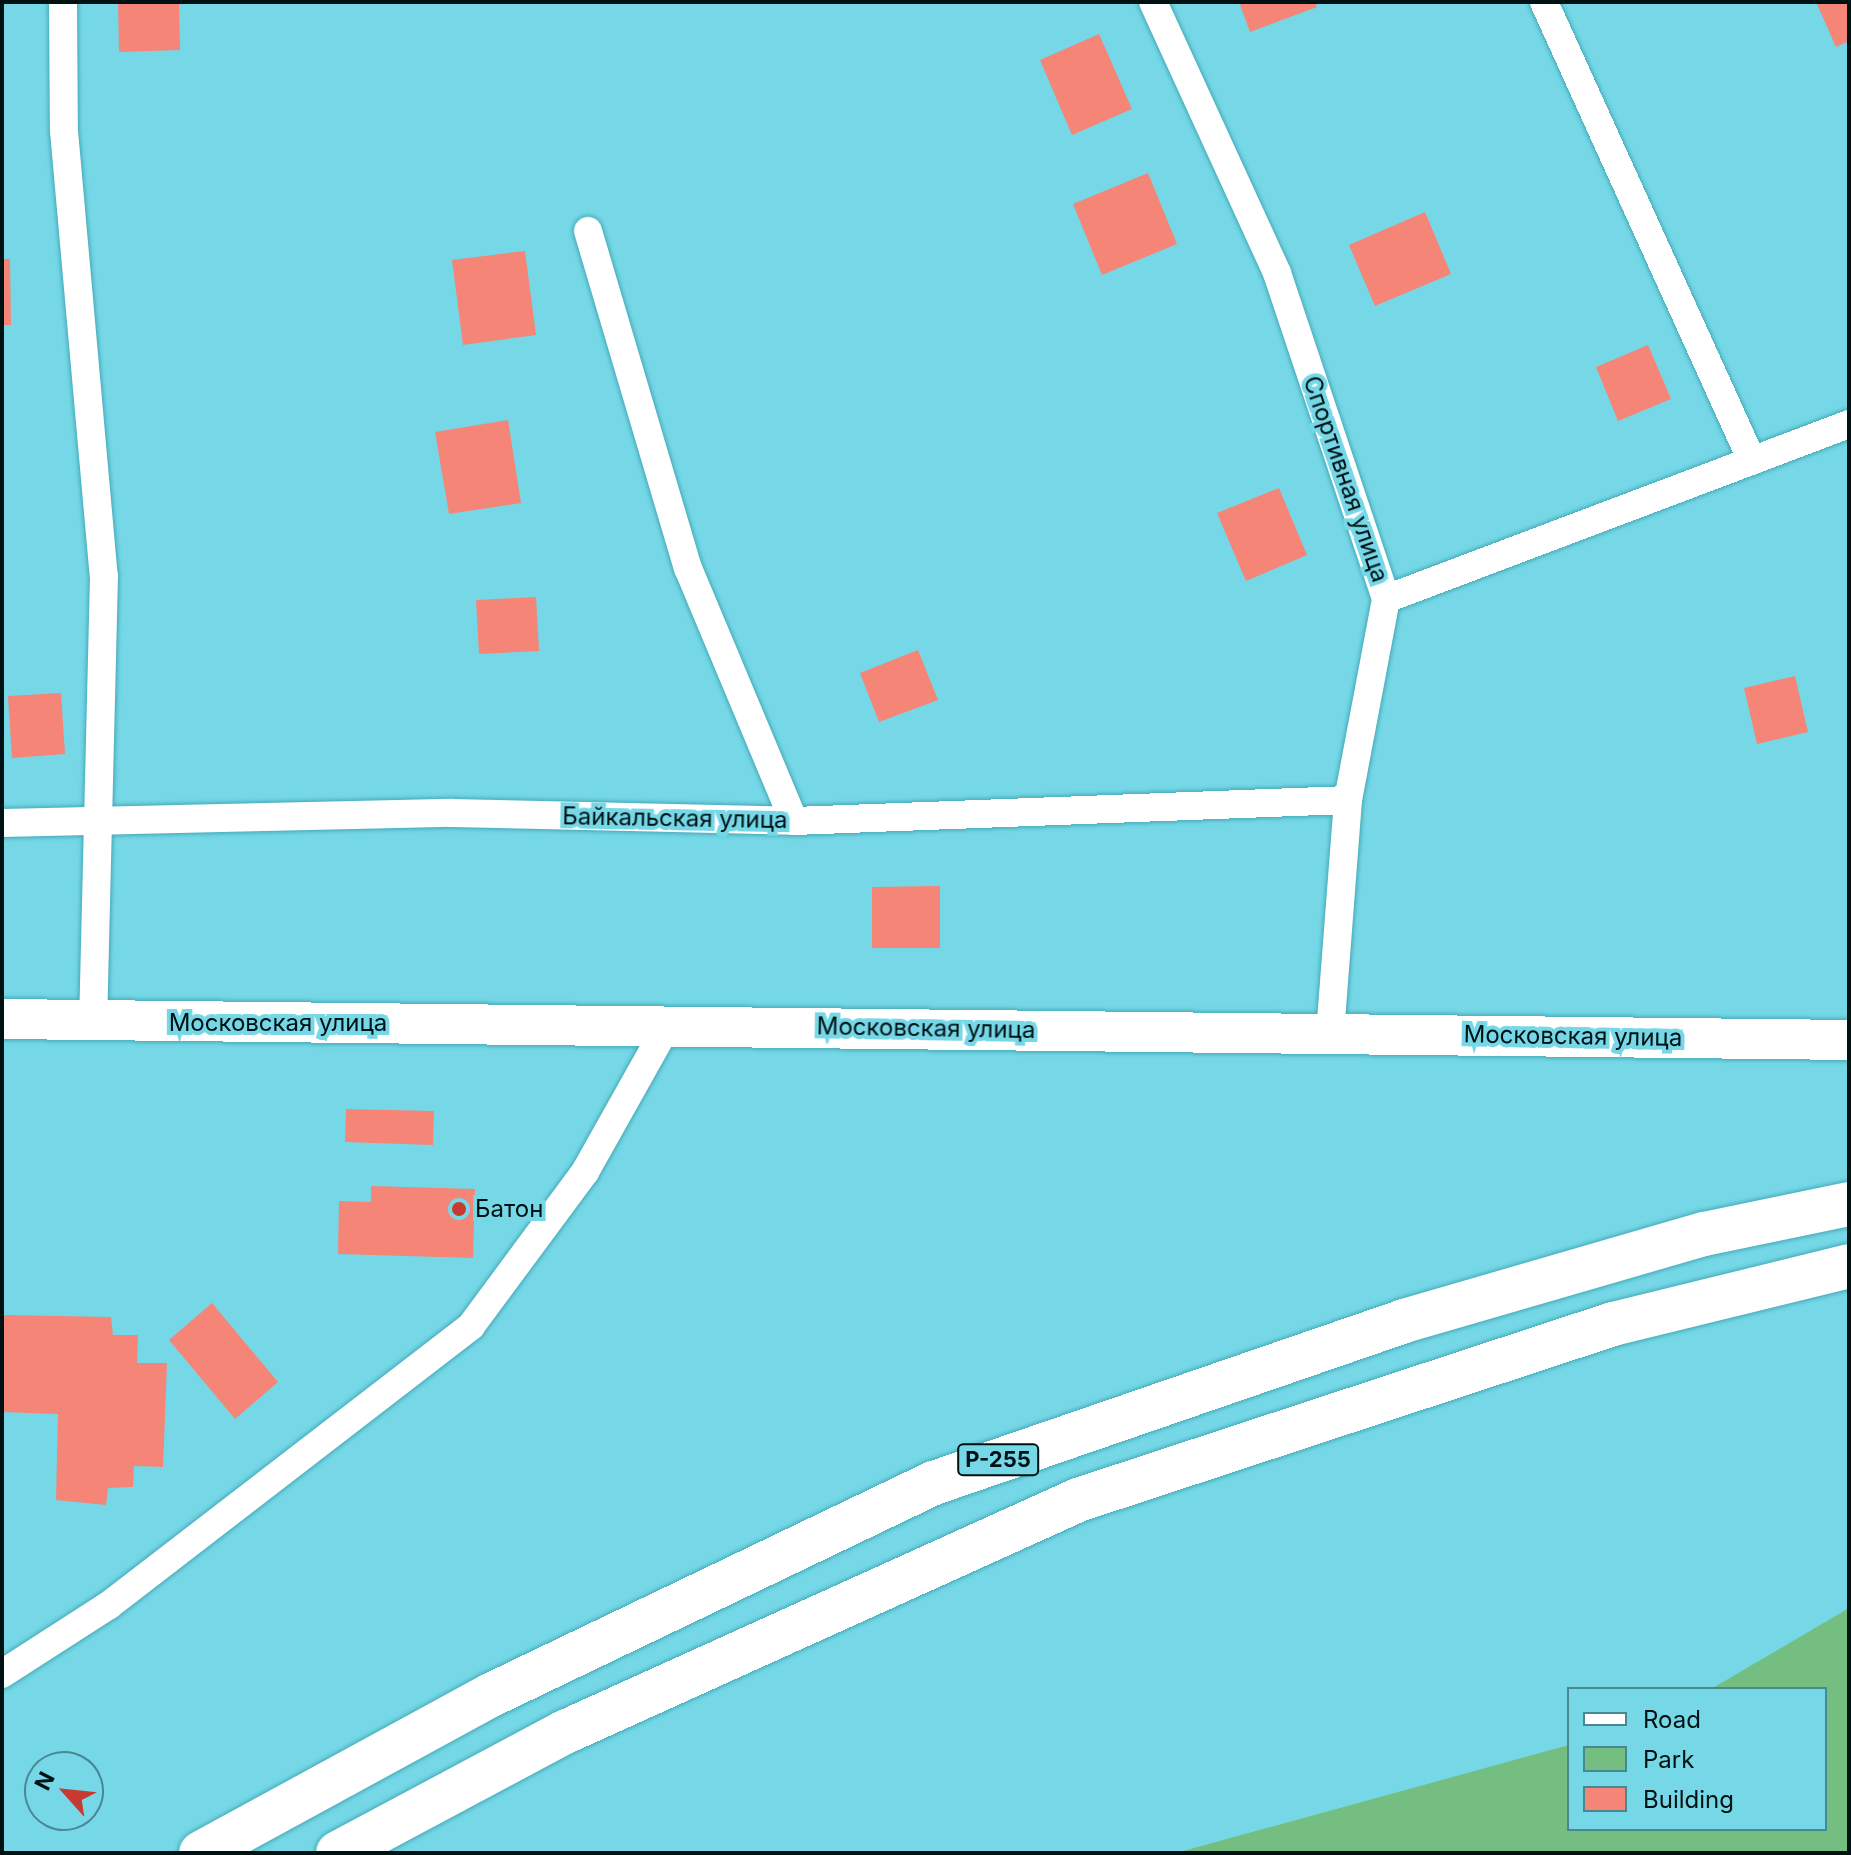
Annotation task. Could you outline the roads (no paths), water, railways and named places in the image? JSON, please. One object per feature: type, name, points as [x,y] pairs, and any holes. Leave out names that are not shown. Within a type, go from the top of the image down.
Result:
[{"type":"highway","name":"Р-255","points":[[201,1853],[505,1688],[934,1483],[1404,1321],[1704,1234],[1849,1204]]},
{"type":"highway","name":"Р-255","points":[[338,1853],[565,1732],[1078,1500],[1613,1324],[1849,1266]]},
{"type":"street","points":[[63,2],[64,131],[104,576],[93,1022]]},
{"type":"street","name":"Спортивная улица","points":[[1153,2],[1277,273],[1386,599],[1348,800],[1330,1032]]},
{"type":"street","points":[[1544,2],[1752,461]]},
{"type":"street","points":[[588,231],[688,568],[794,821]]},
{"type":"street","points":[[1386,599],[1849,424]]},
{"type":"street","name":"Байкальская улица","points":[[2,823],[452,813],[794,821],[1348,800]]},
{"type":"street","name":"Московская улица","points":[[2,1019],[1849,1040]]},
{"type":"street","points":[[2,1674],[109,1605],[471,1326],[585,1172],[667,1026]]},
{"type":"place","name":"Батон","points":[[459,1209]]}]
